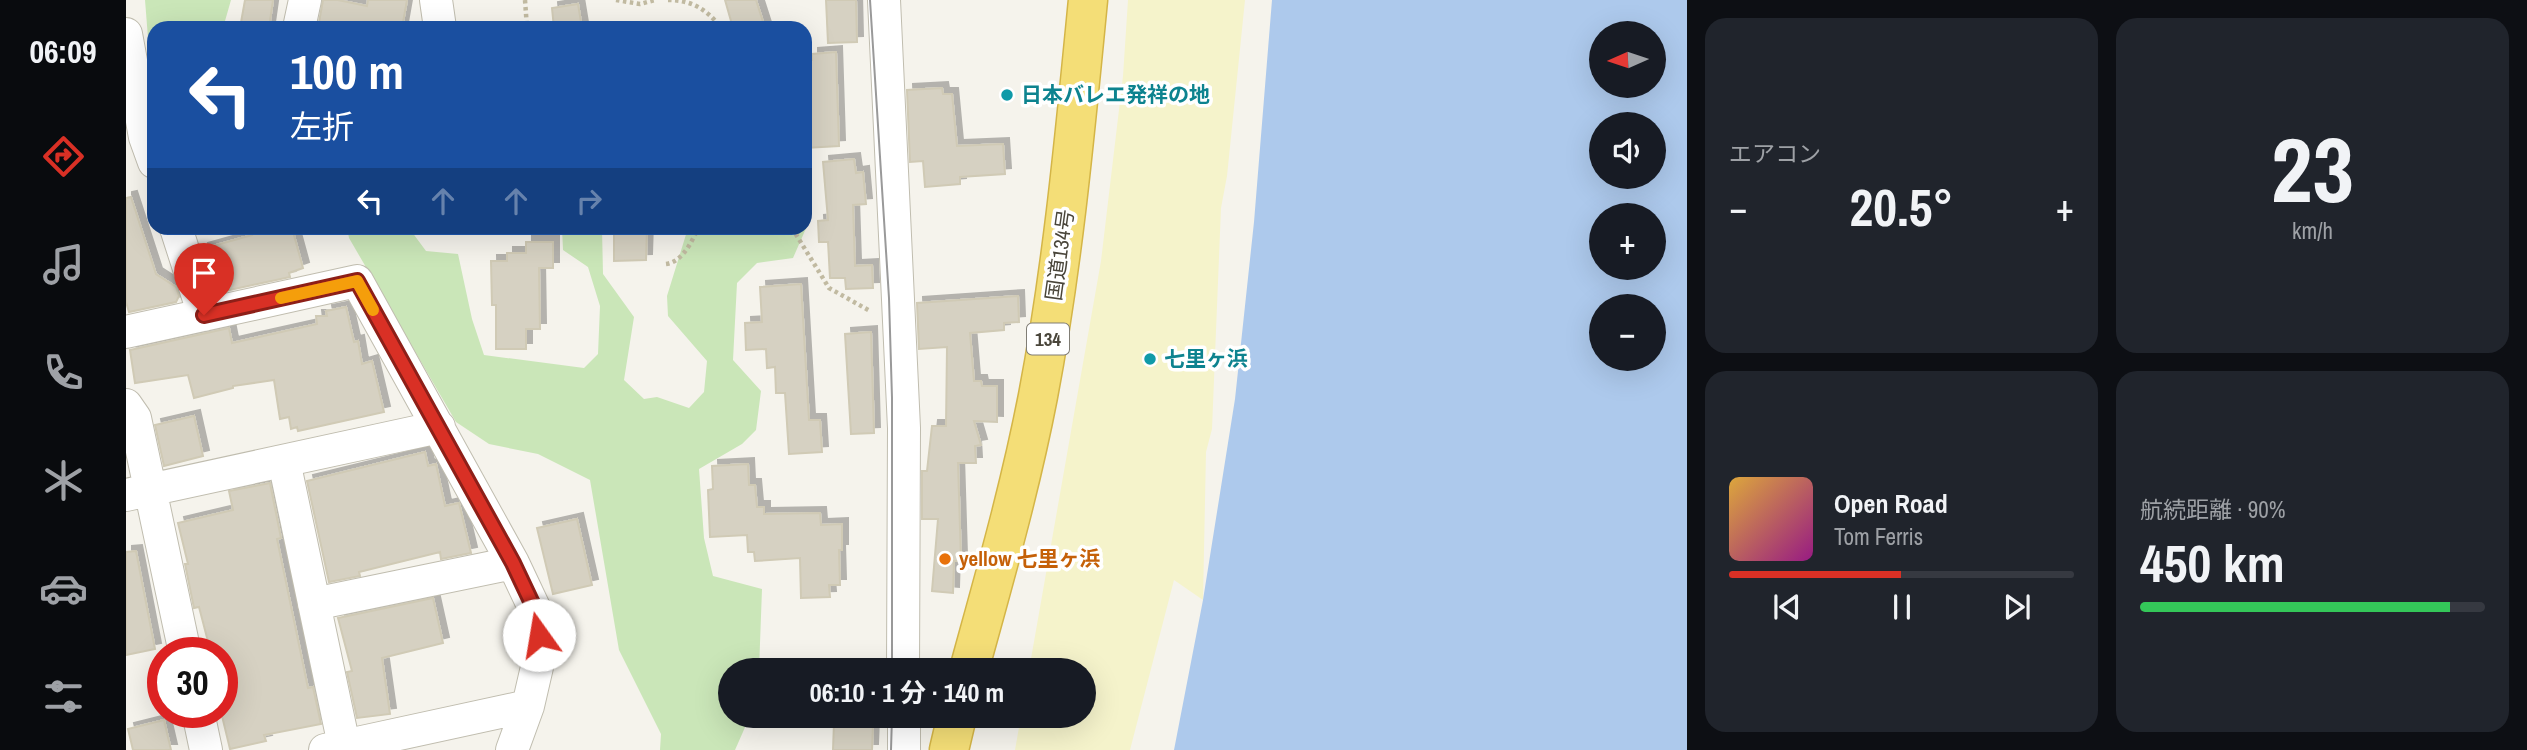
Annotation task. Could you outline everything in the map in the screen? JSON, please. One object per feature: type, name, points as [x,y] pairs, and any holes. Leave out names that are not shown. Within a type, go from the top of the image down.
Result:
[{"type":"highway","name":"国道134号","points":[[972,658],[1014,504],[1038,397],[1058,277],[1088,0]]},
{"type":"highway","points":[[949,750],[954,728]]},
{"type":"street","points":[[300,21],[305,0]]},
{"type":"street","points":[[436,0],[439,21]]},
{"type":"street","points":[[884,0],[904,428],[903,658]]},
{"type":"street","points":[[126,34],[147,143]]},
{"type":"street","points":[[178,235],[204,315]]},
{"type":"street","points":[[126,332],[357,281],[513,563],[538,616],[540,654],[528,706],[512,750]]},
{"type":"street","points":[[126,405],[135,418],[138,493],[180,637]]},
{"type":"street","points":[[138,493],[439,427]]},
{"type":"street","points":[[284,461],[314,604],[338,749],[528,706]]},
{"type":"street","points":[[314,604],[513,563]]},
{"type":"street","points":[[201,728],[206,750]]},
{"type":"street","points":[[904,728],[904,750]]},
{"type":"path","points":[[525,0],[526,21]]},
{"type":"path","points":[[616,0],[640,4],[655,0]]},
{"type":"path","points":[[668,0],[689,1],[700,7],[713,21]]},
{"type":"path","points":[[666,264],[675,263],[680,258],[694,235]]},
{"type":"path","points":[[796,235],[829,288],[865,310],[900,318]]},
{"type":"green space","points":[[145,0],[231,0],[225,21],[147,21],[147,25]]},
{"type":"green space","points":[[348,235],[414,235],[426,251],[458,254],[472,319],[484,355],[584,368],[598,354],[600,306],[588,267],[563,250],[562,235],[602,235],[603,274],[634,317],[624,380],[644,399],[657,397],[689,408],[704,392],[707,361],[668,316],[667,296],[686,235],[803,235],[793,258],[757,263],[737,283],[733,360],[761,391],[756,430],[742,444],[699,469],[704,538],[713,576],[762,589],[759,658],[718,658],[718,728],[745,728],[735,750],[660,750],[661,734],[619,650],[590,480],[538,454],[489,444],[456,422]]},
{"type":"sand","name":"七里ヶ浜","points":[[1128,0],[1245,0],[1227,176],[1221,208],[1212,429],[1206,452],[1203,600],[1174,580],[1130,750],[1015,750],[1019,728],[1096,728],[1096,658],[1031,658],[1101,261],[1123,76]]},
{"type":"water","points":[[1272,0],[1687,0],[1687,750],[1174,750],[1203,600],[1235,399],[1254,222]]},
{"type":"building","points":[[245,0],[273,0],[270,21],[241,21]]},
{"type":"building","points":[[323,0],[367,6],[368,0],[407,0],[403,21],[319,21]]},
{"type":"building","points":[[725,0],[756,0],[763,21],[731,21]]},
{"type":"building","points":[[826,0],[856,0],[857,42],[828,43]]},
{"type":"building","points":[[578,4],[581,21],[553,21],[552,8]]},
{"type":"building","points":[[836,52],[839,146],[812,148],[812,54]]},
{"type":"building","points":[[942,88],[943,94],[952,94],[957,146],[1003,144],[1005,174],[960,177],[960,184],[925,187],[923,161],[910,162],[907,90]]},
{"type":"building","points":[[854,159],[856,173],[863,172],[866,204],[853,205],[855,266],[872,265],[873,288],[846,289],[845,278],[830,278],[828,242],[819,242],[818,221],[828,220],[823,162]]},
{"type":"building","points":[[131,197],[156,274],[176,287],[179,296],[176,302],[129,312],[126,302],[126,198]]},
{"type":"building","points":[[252,235],[294,235],[303,268],[289,273],[290,277],[216,293],[202,249]]},
{"type":"building","points":[[614,235],[647,235],[646,260],[614,261]]},
{"type":"building","points":[[526,242],[553,242],[553,268],[539,268],[540,329],[526,329],[526,349],[496,349],[496,305],[492,305],[491,261],[507,261],[507,253],[526,253]]},
{"type":"building","points":[[801,284],[809,420],[820,420],[822,452],[789,454],[785,393],[776,393],[775,367],[767,368],[766,349],[746,350],[745,323],[762,322],[760,287]]},
{"type":"building","points":[[1018,296],[1019,322],[1004,323],[1004,330],[970,333],[974,381],[981,381],[982,386],[997,386],[997,422],[974,421],[981,445],[975,446],[976,463],[958,463],[961,561],[954,561],[953,593],[932,591],[938,519],[922,519],[922,471],[927,471],[932,426],[946,426],[947,347],[919,349],[917,303]]},
{"type":"building","points":[[346,307],[354,342],[358,341],[362,364],[372,361],[384,412],[298,431],[297,427],[291,429],[289,417],[280,419],[274,380],[233,386],[194,398],[188,375],[135,383],[130,350],[229,328],[232,343],[317,324],[316,316],[327,316],[326,311]]},
{"type":"building","points":[[871,332],[874,433],[851,434],[845,334]]},
{"type":"building","points":[[194,416],[203,456],[164,466],[155,425]]},
{"type":"building","points":[[425,452],[428,466],[436,464],[445,506],[459,503],[471,553],[441,559],[440,552],[359,572],[360,576],[329,582],[307,481]]},
{"type":"building","points":[[748,464],[749,485],[755,485],[757,507],[764,507],[764,514],[820,513],[821,525],[842,524],[842,550],[839,550],[840,585],[829,585],[830,597],[801,598],[800,558],[755,561],[754,552],[748,552],[747,535],[710,537],[708,490],[713,489],[712,466]]},
{"type":"building","points":[[270,483],[281,538],[277,539],[308,688],[313,687],[321,724],[264,735],[266,741],[230,749],[225,728],[238,728],[238,637],[207,637],[199,607],[194,608],[185,564],[188,564],[178,523],[233,510],[229,491]]},
{"type":"building","points":[[577,519],[592,585],[553,594],[537,528]]},
{"type":"building","points":[[136,551],[153,637],[147,637],[147,651],[126,655],[126,552]]},
{"type":"building","points":[[433,598],[443,643],[382,658],[390,714],[357,718],[347,672],[352,671],[338,618]]},
{"type":"building","points":[[147,724],[147,728],[166,728],[171,750],[133,750],[128,729]]},
{"type":"building","points":[[834,728],[873,728],[872,750],[833,750]]},
{"type":"tram line","points":[[870,0],[889,298],[892,398],[892,658]]},
{"type":"tram line","points":[[891,750],[892,728]]},
{"type":"slow traffic","points":[[281,298],[357,281],[373,310]]},
{"type":"place","name":"日本バレエ発祥の地","points":[[1007,95]]},
{"type":"place","name":"七里ヶ浜","points":[[1150,359]]},
{"type":"place","name":"yellow 七里ヶ浜","points":[[945,559]]},
{"type":"route","points":[[204,315],[357,281],[513,563],[538,616],[539,635]]}]
